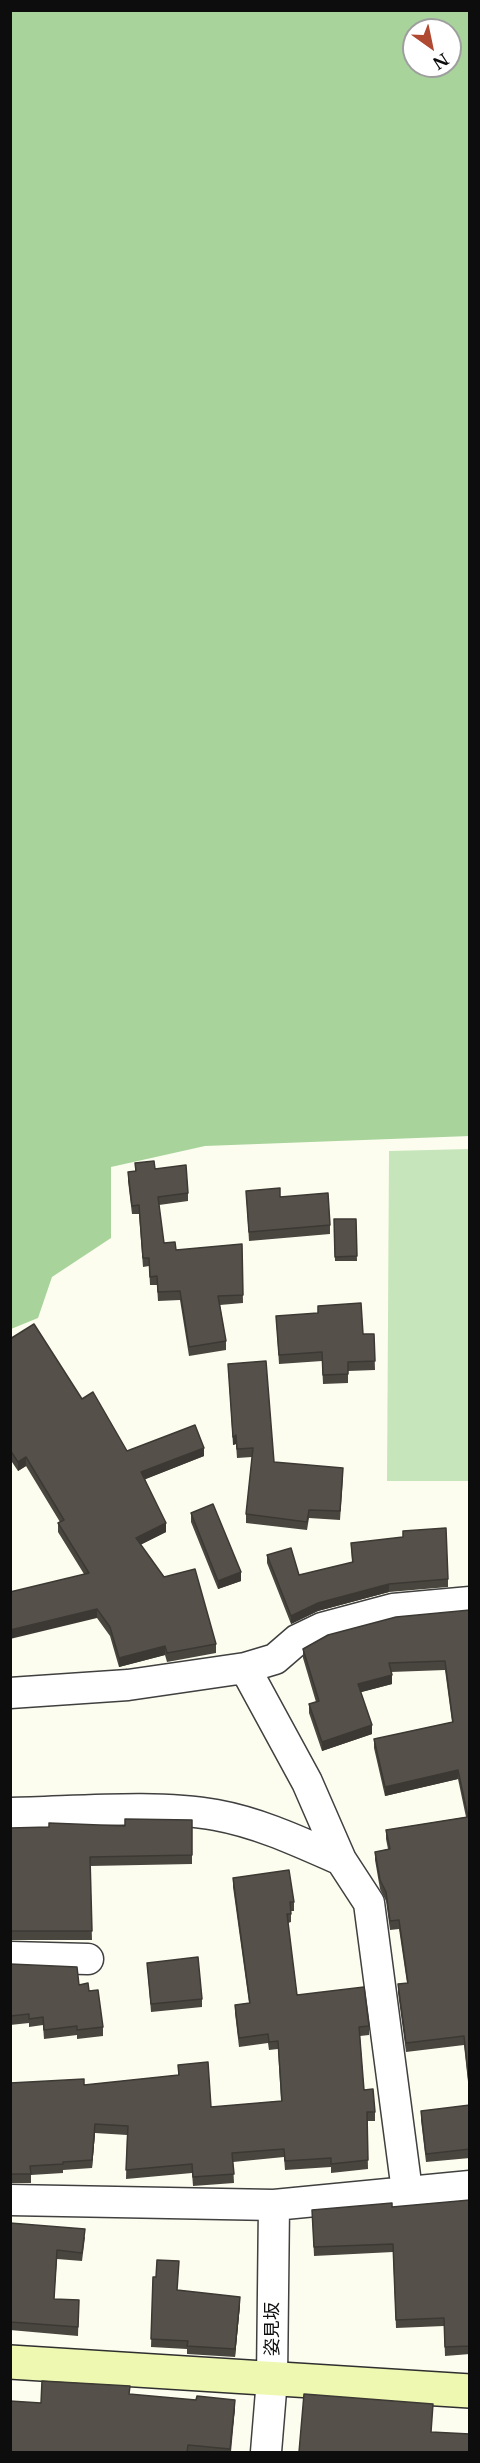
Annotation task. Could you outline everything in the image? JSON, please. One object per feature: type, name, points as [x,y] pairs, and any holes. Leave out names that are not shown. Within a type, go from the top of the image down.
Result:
[{"type":"street","points":[[10,1693],[128,1685],[245,1668],[275,1659],[297,1640],[322,1628],[393,1609],[470,1602]]},
{"type":"street","points":[[245,1668],[308,1782],[341,1860],[369,1903],[407,2191]]},
{"type":"street","points":[[10,1813],[162,1811],[215,1815],[262,1827],[341,1860]]},
{"type":"street","points":[[10,1957],[88,1959]]},
{"type":"street","points":[[10,2200],[274,2205],[470,2186]]},
{"type":"street","name":"姿見坂","points":[[266,2452],[272,2379],[274,2205]]},
{"type":"street","points":[[10,2362],[470,2391]]},
{"type":"green space","points":[[11,10],[469,11],[470,1136],[205,1146],[111,1167],[111,1238],[52,1277],[38,1318],[11,1329]]},
{"type":"green space","points":[[469,1149],[469,1481],[387,1481],[389,1151]]},
{"type":"building","points":[[154,1161],[155,1169],[186,1165],[188,1193],[158,1197],[164,1243],[175,1242],[176,1250],[242,1244],[243,1295],[218,1296],[226,1341],[189,1347],[180,1291],[158,1292],[157,1276],[150,1277],[149,1258],[143,1258],[139,1205],[132,1206],[128,1172],[136,1171],[135,1163]]},
{"type":"building","points":[[280,1188],[280,1197],[328,1193],[330,1225],[249,1232],[246,1191]]},
{"type":"building","points":[[334,1219],[356,1219],[357,1256],[335,1257]]},
{"type":"building","points":[[361,1303],[363,1334],[374,1334],[375,1361],[348,1362],[348,1374],[323,1375],[322,1352],[279,1355],[276,1316],[318,1313],[318,1306]]},
{"type":"building","points":[[34,1324],[82,1399],[93,1392],[127,1451],[195,1425],[204,1448],[141,1472],[166,1523],[136,1538],[164,1577],[195,1569],[216,1644],[167,1653],[165,1646],[119,1658],[110,1627],[97,1609],[10,1630],[10,1592],[89,1573],[58,1523],[64,1520],[26,1457],[18,1462],[10,1450],[10,1339]]},
{"type":"building","points":[[266,1361],[274,1462],[343,1468],[340,1511],[309,1510],[307,1522],[246,1514],[253,1448],[237,1449],[236,1435],[233,1437],[228,1364]]},
{"type":"building","points":[[213,1504],[241,1572],[218,1581],[191,1513]]},
{"type":"building","points":[[446,1528],[448,1579],[389,1584],[318,1603],[291,1616],[267,1555],[291,1548],[299,1575],[353,1562],[351,1543],[403,1537],[403,1531]]},
{"type":"building","points":[[470,1610],[470,2091],[464,2036],[406,2043],[398,1984],[408,1983],[399,1920],[390,1921],[386,1892],[380,1880],[375,1852],[390,1849],[386,1830],[468,1817],[458,1770],[385,1787],[374,1739],[453,1722],[445,1661],[389,1663],[392,1675],[358,1684],[372,1725],[322,1742],[309,1704],[319,1701],[303,1649],[328,1635],[396,1617]]},
{"type":"building","points":[[125,1819],[192,1820],[192,1855],[90,1857],[92,1931],[10,1931],[10,1828],[49,1827],[49,1823],[125,1826]]},
{"type":"building","points":[[289,1870],[294,1902],[290,1902],[291,1914],[287,1914],[297,1995],[364,1987],[369,2026],[359,2027],[364,2090],[373,2089],[375,2112],[367,2112],[368,2160],[331,2164],[331,2158],[285,2161],[284,2149],[232,2153],[234,2174],[193,2177],[192,2164],[126,2170],[128,2126],[95,2124],[92,2160],[30,2166],[31,2174],[10,2174],[10,2083],[84,2079],[84,2085],[179,2075],[178,2065],[208,2062],[211,2107],[282,2101],[278,2041],[269,2042],[268,2034],[239,2038],[235,2005],[250,2003],[233,1878]]},
{"type":"building","points":[[198,1957],[202,1999],[151,2004],[147,1963]]},
{"type":"building","points":[[10,1964],[77,1967],[79,1985],[88,1983],[89,1991],[98,1990],[103,2027],[77,2030],[77,2026],[44,2030],[43,2017],[29,2019],[29,2014],[10,2016]]},
{"type":"building","points":[[470,2105],[470,2149],[426,2154],[421,2111]]},
{"type":"building","points":[[470,2200],[470,2346],[445,2347],[444,2318],[396,2320],[393,2244],[314,2247],[312,2210],[392,2203],[392,2207]]},
{"type":"building","points":[[10,2223],[85,2229],[82,2253],[57,2250],[54,2299],[79,2300],[78,2327],[10,2322]]},
{"type":"building","points":[[157,2260],[179,2261],[177,2290],[240,2297],[235,2349],[187,2346],[188,2341],[151,2339],[153,2277],[156,2277]]},
{"type":"building","points":[[42,2381],[130,2386],[129,2394],[196,2400],[197,2396],[235,2400],[230,2449],[188,2445],[187,2452],[10,2452],[10,2401],[41,2403]]},
{"type":"building","points":[[304,2394],[433,2404],[431,2432],[470,2434],[470,2452],[299,2452]]}]
